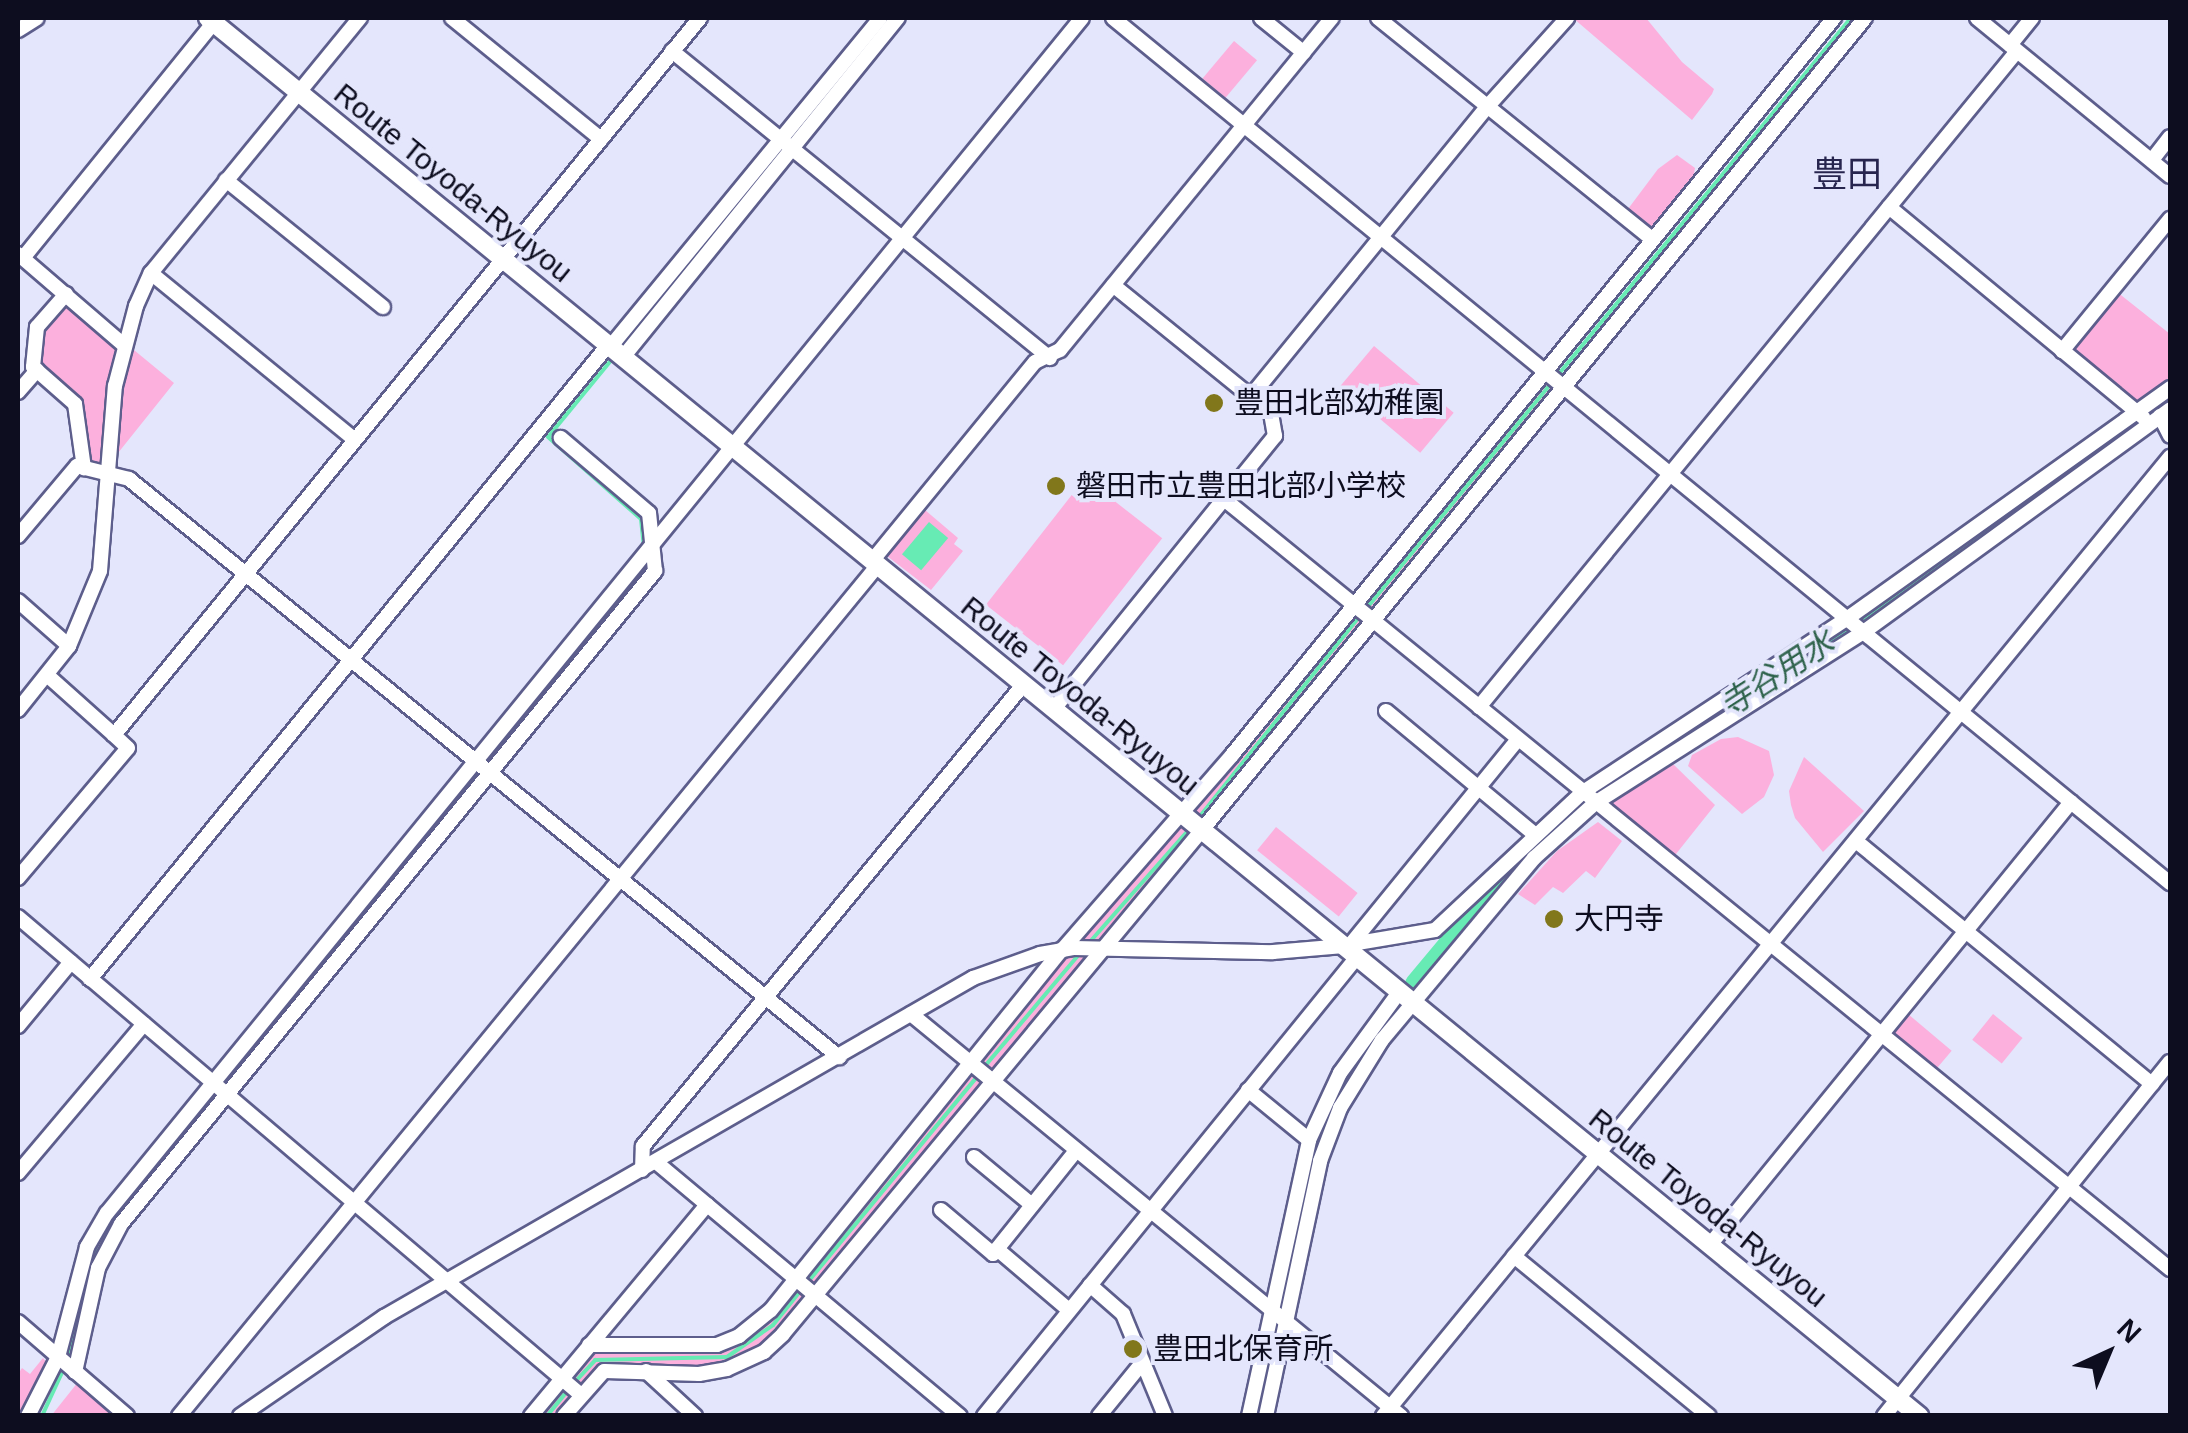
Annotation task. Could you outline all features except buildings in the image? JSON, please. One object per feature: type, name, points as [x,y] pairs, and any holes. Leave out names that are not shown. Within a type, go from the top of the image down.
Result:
[{"type":"main road","name":"Route Toyoda-Ryuyou","points":[[211,20],[1919,1416]]},
{"type":"street","points":[[18,30],[37,18]]},
{"type":"street","points":[[18,710],[70,646],[100,571],[115,386],[151,272],[360,18]]},
{"type":"street","points":[[452,18],[601,138]]},
{"type":"street","points":[[114,735],[700,18]]},
{"type":"street","points":[[787,143],[880,18]]},
{"type":"street","points":[[90,978],[352,658],[787,143],[898,18]]},
{"type":"street","points":[[28,1416],[58,1357],[80,1268],[95,1230],[1082,18]]},
{"type":"street","points":[[1113,18],[2170,883]]},
{"type":"street","points":[[1260,18],[1304,52]]},
{"type":"street","points":[[179,1416],[622,881],[1034,362],[1050,358],[1332,18]]},
{"type":"street","points":[[1378,18],[1652,239]]},
{"type":"street","points":[[1252,395],[1487,108],[1567,18]]},
{"type":"street","points":[[564,1416],[604,1371],[698,1374],[744,1363],[764,1352],[815,1296],[989,1082],[1106,947],[1191,822],[1354,606],[1834,18]]},
{"type":"street","points":[[589,1344],[716,1345],[739,1336],[771,1310],[1062,950],[1191,822],[1373,621],[1865,18]]},
{"type":"street","points":[[1977,18],[2170,176]]},
{"type":"street","points":[[1478,707],[1889,207],[2014,48],[2032,18]]},
{"type":"street","points":[[125,346],[20,255],[211,20]]},
{"type":"street","points":[[672,51],[1050,358]]},
{"type":"street","points":[[2152,160],[2170,137]]},
{"type":"street","points":[[226,180],[383,307]]},
{"type":"street","points":[[1889,207],[2062,350],[2151,416],[2170,436]]},
{"type":"street","points":[[2062,350],[2170,220]]},
{"type":"street","points":[[151,272],[354,439]]},
{"type":"street","points":[[1053,710],[1275,436],[1270,413],[1252,395],[1113,284]]},
{"type":"street","points":[[18,392],[37,370],[37,327],[66,294]]},
{"type":"street","points":[[37,370],[76,404],[84,468]]},
{"type":"street","points":[[240,1416],[384,1317],[973,978],[1008,963],[1062,950],[1106,947],[1273,952],[1350,949],[1435,930],[1464,898],[1482,890],[1533,834],[1856,624],[2151,416],[2170,388]]},
{"type":"street","points":[[75,1372],[98,1268],[107,1246],[655,571],[650,512],[560,438]]},
{"type":"street","points":[[911,1014],[1392,1413],[1514,1256],[2170,457]]},
{"type":"street","points":[[18,536],[77,466],[130,479],[839,1057]]},
{"type":"street","points":[[1224,499],[2170,1269]]},
{"type":"street","points":[[18,601],[70,646]]},
{"type":"street","points":[[18,878],[128,748],[47,676]]},
{"type":"street","points":[[960,1416],[707,1205],[649,1166],[644,1146],[1023,685]]},
{"type":"street","points":[[1386,711],[1533,834]]},
{"type":"street","points":[[984,1416],[1248,1090],[1350,949],[1518,739]]},
{"type":"street","points":[[1266,1416],[1278,1316],[1310,1140],[1340,1073],[1589,797]]},
{"type":"street","points":[[1709,1246],[2071,802]]},
{"type":"street","points":[[1856,841],[2152,1084]]},
{"type":"street","points":[[18,916],[580,1395]]},
{"type":"street","points":[[18,1026],[71,962]]},
{"type":"street","points":[[1250,1416],[1325,1141],[1356,1078],[1406,996]]},
{"type":"street","points":[[18,1173],[144,1024]]},
{"type":"street","points":[[1884,1416],[2170,1062]]},
{"type":"street","points":[[1248,1090],[1310,1140]]},
{"type":"street","points":[[940,1210],[992,1254],[1075,1152]]},
{"type":"street","points":[[974,1157],[1032,1205]]},
{"type":"street","points":[[531,1416],[707,1205]]},
{"type":"street","points":[[997,1249],[1069,1310]]},
{"type":"street","points":[[1514,1256],[1709,1416]]},
{"type":"street","points":[[1090,1285],[1123,1314],[1165,1416]]},
{"type":"street","points":[[18,1322],[127,1416]]},
{"type":"street","points":[[636,1347],[640,1371],[696,1416]]},
{"type":"street","points":[[1100,1416],[1142,1362]]},
{"type":"shaded area","points":[[1573,18],[1646,18],[1682,62],[1714,89],[1712,94],[1692,120]]},
{"type":"shaded area","points":[[1234,41],[1257,60],[1225,98],[1203,79]]},
{"type":"shaded area","points":[[1677,155],[1695,168],[1691,191],[1657,233],[1644,232],[1625,213],[1658,169]]},
{"type":"shaded area","points":[[2112,288],[2170,334],[2170,409],[1865,631],[1595,803],[1468,936],[1344,1101],[1318,1172],[1266,1415],[1250,1416],[1304,1158],[1334,1086],[1400,991],[1485,892],[1570,806],[2143,409],[2062,351]]},
{"type":"shaded area","points":[[66,294],[174,383],[110,463],[109,475],[84,468],[77,397],[37,370],[37,327]]},
{"type":"shaded area","points":[[1374,346],[1454,413],[1420,453],[1341,386]]},
{"type":"shaded area","points":[[1545,373],[1564,387],[764,1352],[709,1372],[604,1371],[566,1415],[531,1416],[589,1345],[646,1347],[739,1336],[771,1310]]},
{"type":"shaded area","points":[[1085,478],[1162,538],[1063,665],[986,605]]},
{"type":"shaded area","points":[[925,510],[958,538],[954,544],[963,551],[931,590],[887,556]]},
{"type":"shaded area","points":[[929,522],[948,538],[921,570],[902,554]]},
{"type":"shaded area","points":[[1738,737],[1769,751],[1774,775],[1764,797],[1742,814],[1688,766],[1692,755],[1721,739]]},
{"type":"shaded area","points":[[1804,757],[1864,811],[1823,852],[1795,818],[1791,805],[1789,791]]},
{"type":"shaded area","points":[[1670,761],[1715,805],[1672,859],[1603,804]]},
{"type":"shaded area","points":[[1598,822],[1622,841],[1595,878],[1586,871],[1563,893],[1553,887],[1535,905],[1518,894],[1557,851]]},
{"type":"shaded area","points":[[1276,827],[1358,893],[1339,916],[1257,850]]},
{"type":"shaded area","points":[[1908,1014],[1952,1051],[1936,1070],[1892,1033]]},
{"type":"shaded area","points":[[1993,1014],[2023,1038],[2002,1064],[1972,1040]]},
{"type":"shaded area","points":[[43,1358],[52,1369],[27,1415],[18,1415],[18,1374],[22,1368],[30,1374]]},
{"type":"shaded area","points":[[82,1377],[127,1416],[51,1416]]},
{"type":"waterway","points":[[1366,609],[1851,18]]},
{"type":"waterway","points":[[622,347],[720,226]]},
{"type":"waterway","points":[[613,358],[548,437],[641,519],[644,549]]},
{"type":"waterway","name":"寺谷用水","points":[[1572,810],[1842,631],[2170,399]]},
{"type":"waterway","points":[[131,1194],[645,570],[645,563]]},
{"type":"waterway","points":[[1197,820],[1360,616]]},
{"type":"waterway","points":[[1088,944],[1191,827]]},
{"type":"waterway","name":"寺谷用水","points":[[1416,984],[1533,844]]},
{"type":"waterway","points":[[985,1066],[1082,951]]},
{"type":"waterway","name":"寺谷用水","points":[[1305,1188],[1328,1117],[1369,1043],[1398,1006]]},
{"type":"waterway","points":[[807,1283],[979,1074]]},
{"type":"waterway","name":"寺谷用水","points":[[1258,1416],[1297,1224]]},
{"type":"waterway","points":[[67,1359],[97,1242]]},
{"type":"waterway","points":[[573,1384],[595,1360],[727,1357],[773,1325],[801,1290]]},
{"type":"waterway","points":[[42,1416],[64,1368]]},
{"type":"waterway","points":[[547,1416],[567,1391]]},
{"type":"place","name":"豊田北部幼稚園","points":[[1214,403]]},
{"type":"place","name":"磐田市立豊田北部小学校","points":[[1056,486]]},
{"type":"place","name":"大円寺","points":[[1554,919]]},
{"type":"place","name":"豊田北保育所","points":[[1133,1349]]},
{"type":"district","name":"豊田","points":[[1847,174]]}]
